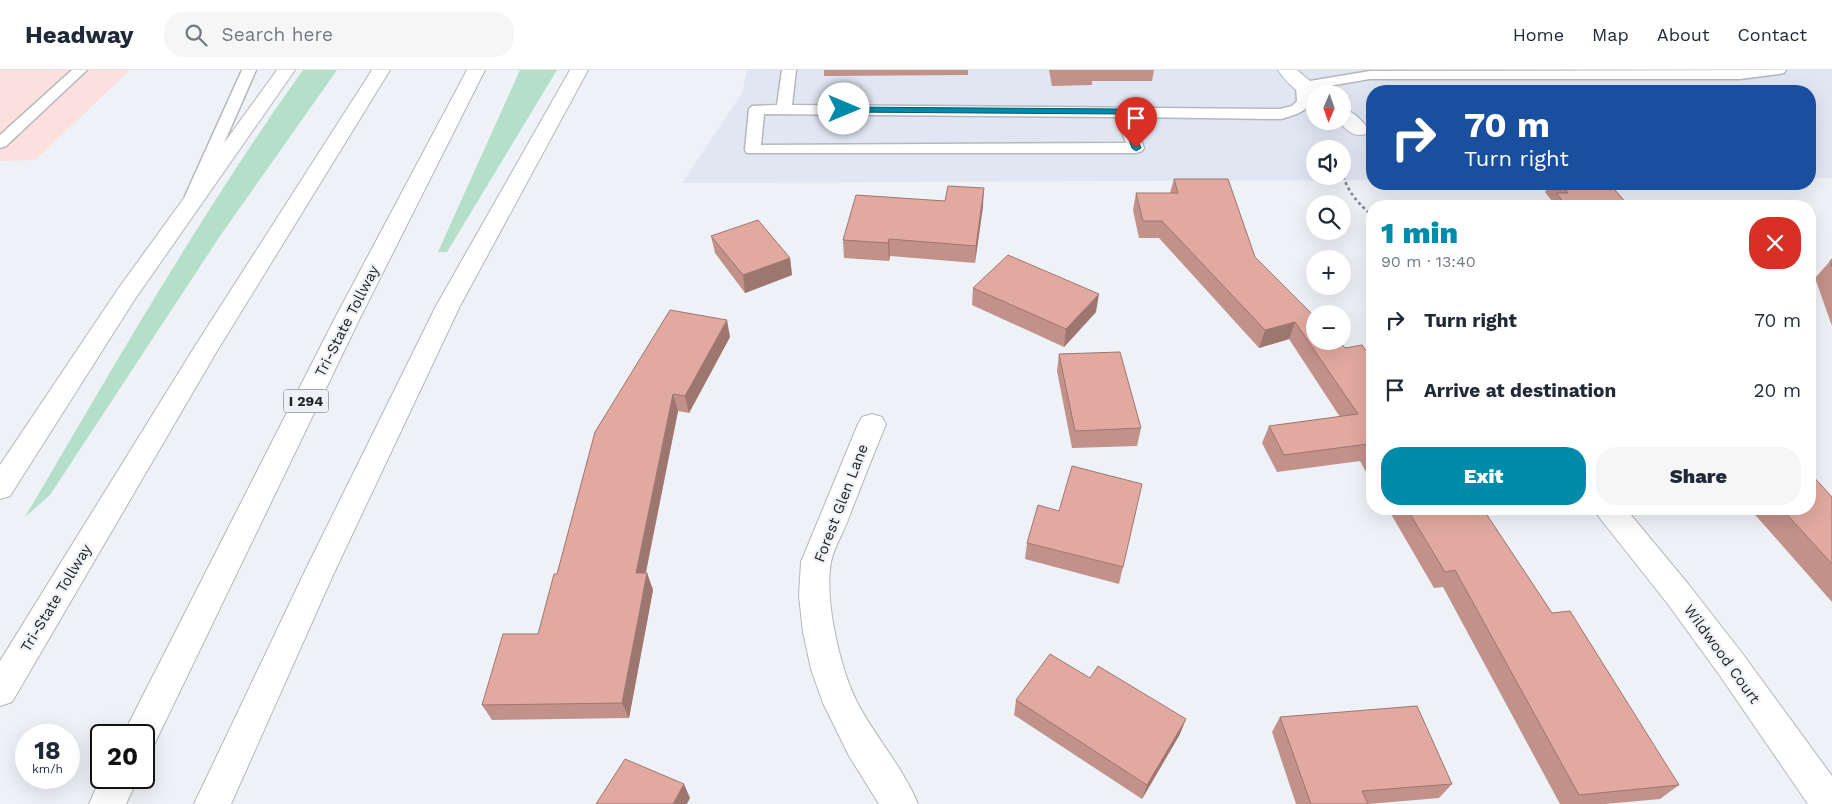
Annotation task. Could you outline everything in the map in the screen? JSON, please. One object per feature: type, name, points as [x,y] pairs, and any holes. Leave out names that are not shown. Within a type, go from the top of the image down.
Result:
[{"type":"main road","points":[[0,488],[126,294],[286,70]]},
{"type":"main road","name":"Tri-State Tollway","points":[[0,691],[206,350],[381,70]]},
{"type":"main road","name":"Tri-State Tollway","points":[[146,724],[299,415],[419,177],[476,70]]},
{"type":"main road","points":[[212,804],[319,573],[448,306],[579,70]]},
{"type":"main road","points":[[1287,70],[1306,87]]},
{"type":"main road","points":[[1351,122],[1359,130]]},
{"type":"main road","name":"Forest Glen Lane","points":[[872,424],[816,562],[816,596],[819,632],[828,669],[840,703],[861,744],[900,804]]},
{"type":"main road","name":"Wildwood Court","points":[[1614,515],[1678,594],[1724,655],[1830,804]]},
{"type":"main road","points":[[107,804],[114,789]]},
{"type":"lane","points":[[0,143],[80,70]]},
{"type":"lane","points":[[188,207],[249,70]]},
{"type":"lane","points":[[784,109],[789,70]]},
{"type":"lane","points":[[1330,85],[1370,75],[1740,75],[1779,70]]},
{"type":"lane","points":[[1483,75],[1491,85]]},
{"type":"lane","points":[[1122,112],[1136,148],[753,150],[757,108],[784,109],[1122,112],[1281,114],[1296,109],[1306,100]]},
{"type":"path","points":[[1359,130],[1343,158],[1344,178],[1352,196],[1366,210]]},
{"type":"shaded area","points":[[0,70],[130,70],[35,160],[0,161]]},
{"type":"shaded area","points":[[747,70],[1832,70],[1832,178],[1816,178],[1816,85],[1366,85],[1366,180],[1351,180],[1351,140],[1306,140],[1306,180],[682,183],[742,93]]},
{"type":"green space","points":[[303,70],[337,70],[220,236],[50,495],[25,517],[194,234],[265,124]]},
{"type":"green space","points":[[520,70],[557,70],[447,252],[438,252]]},
{"type":"building","points":[[1174,179],[1228,179],[1255,257],[1306,308],[1306,338],[1295,322],[1265,330],[1162,221],[1143,221],[1136,193],[1178,193]]},
{"type":"building","points":[[948,186],[984,188],[976,246],[889,239],[888,243],[843,240],[856,195],[945,201]]},
{"type":"building","points":[[1566,190],[1615,190],[1623,200],[1562,200],[1556,193],[1568,193]]},
{"type":"building","points":[[758,220],[790,258],[743,275],[711,236]]},
{"type":"building","points":[[1008,255],[1099,294],[1066,329],[973,288]]},
{"type":"building","points":[[670,310],[727,320],[685,396],[673,394],[636,573],[647,573],[622,703],[482,705],[503,634],[538,634],[554,574],[557,574],[595,432]]},
{"type":"building","points":[[1362,345],[1366,351],[1366,444],[1284,455],[1269,426],[1358,414],[1314,350],[1351,350],[1351,347]]},
{"type":"building","points":[[1120,352],[1141,428],[1075,431],[1059,354]]},
{"type":"building","points":[[1072,466],[1142,484],[1123,567],[1027,543],[1038,505],[1059,511]]},
{"type":"building","points":[[1816,480],[1832,497],[1832,564],[1787,515],[1816,515]]},
{"type":"building","points":[[1411,515],[1487,515],[1552,613],[1570,611],[1679,785],[1579,795],[1455,570],[1445,572]]},
{"type":"building","points":[[1050,654],[1090,678],[1098,666],[1186,719],[1147,785],[1016,700]]},
{"type":"building","points":[[1417,706],[1452,784],[1362,791],[1368,804],[1311,804],[1280,717]]},
{"type":"building","points":[[625,759],[684,784],[673,804],[596,804]]},
{"type":"route","points":[[844,109],[1122,112],[1136,148]]}]
